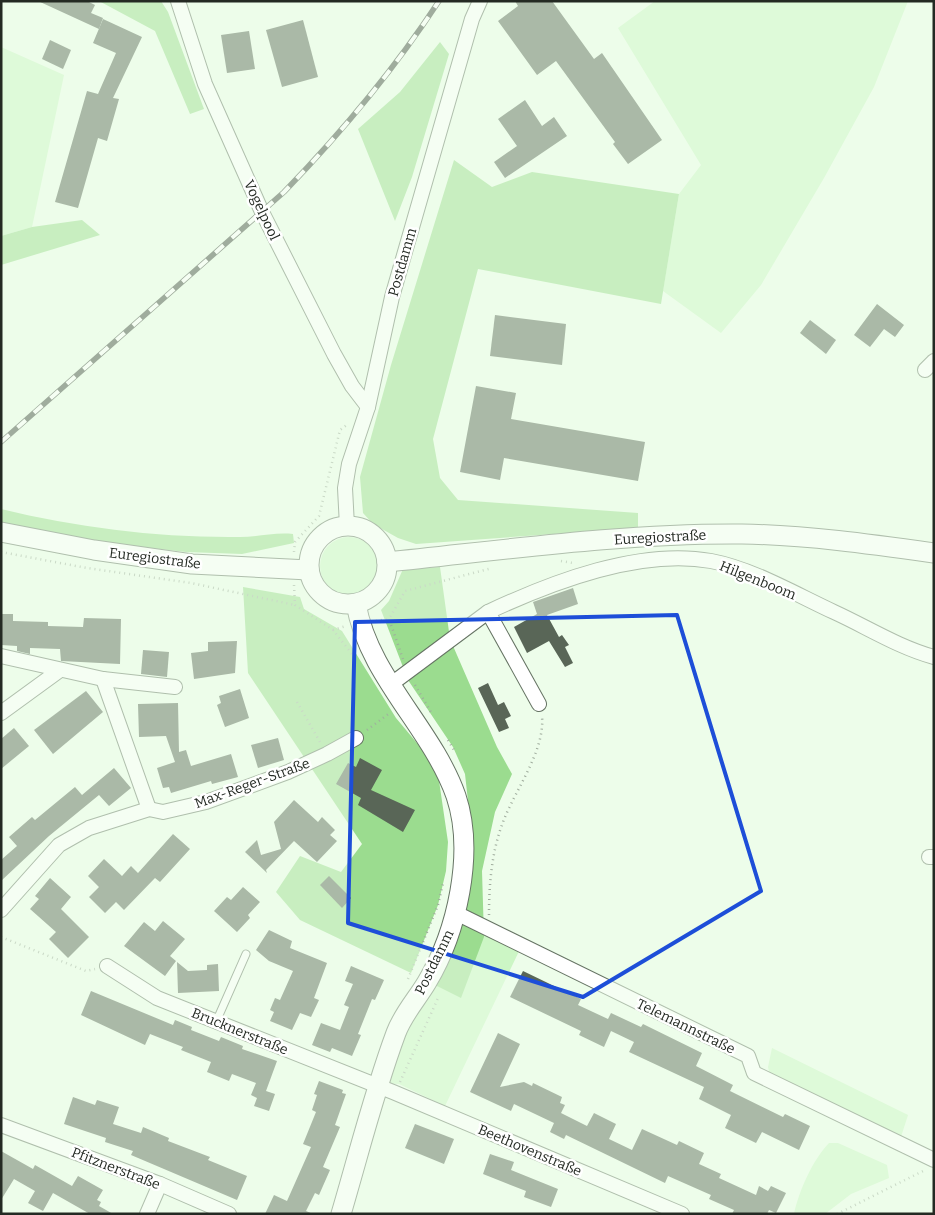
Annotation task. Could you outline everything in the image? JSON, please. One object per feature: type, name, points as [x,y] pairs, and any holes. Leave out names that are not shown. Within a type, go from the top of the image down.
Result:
[{"type":"main road","points":[[347,526],[369,532],[378,540],[384,550],[387,562],[383,584],[366,600],[356,604],[337,602],[320,593],[302,570],[315,545],[323,535],[347,526]]},
{"type":"main road","name":"Euregiostraße","points":[[1,532],[94,550],[192,564],[302,570]]},
{"type":"main road","name":"Euregiostraße","points":[[387,562],[564,543],[693,534],[744,534],[843,540],[934,553]]},
{"type":"main road","name":"Postdamm","points":[[341,1214],[378,1087],[399,1025],[428,981],[446,945],[456,913],[464,872],[463,838],[457,799],[444,765],[390,685],[359,622],[356,604]]},
{"type":"street","name":"Vogelpool","points":[[178,1],[205,84],[262,212],[334,354],[352,386],[368,407]]},
{"type":"street","name":"Postdamm","points":[[347,526],[345,488],[349,464],[368,407],[392,297],[472,19],[480,1]]},
{"type":"street","name":"Hilgenboom","points":[[390,685],[488,612],[536,590],[601,569],[636,563],[692,560],[712,562],[753,576],[852,620],[899,646],[934,658]]},
{"type":"street","points":[[488,612],[539,704]]},
{"type":"street","points":[[1,656],[103,679],[175,687]]},
{"type":"street","points":[[1,714],[60,670]]},
{"type":"street","points":[[103,679],[149,810]]},
{"type":"street","name":"Max-Reger-Straße","points":[[1,910],[59,845],[89,828],[149,810],[163,812],[206,802],[288,772],[356,738]]},
{"type":"street","name":"Telemannstraße","points":[[456,913],[748,1056],[754,1073],[930,1165]]},
{"type":"street","name":"Brucknerstraße","points":[[107,966],[157,998],[378,1087]]},
{"type":"street","name":"Beethovenstraße","points":[[378,1087],[682,1214]]},
{"type":"street","name":"Pfitznerstraße","points":[[1,1125],[160,1184],[229,1214]]},
{"type":"street","points":[[147,1214],[160,1184]]},
{"type":"lane","points":[[216,1022],[246,954]]},
{"type":"path","points":[[295,605],[302,570],[295,542],[319,516],[340,430],[368,407]]},
{"type":"path","points":[[1,552],[87,568],[191,583],[295,605],[333,630],[362,666]]},
{"type":"path","points":[[556,560],[575,564]]},
{"type":"path","points":[[434,718],[408,672],[389,619],[405,591],[499,566]]},
{"type":"path","points":[[297,702],[327,754]]},
{"type":"path","points":[[356,738],[402,704]]},
{"type":"path","points":[[489,929],[489,891],[495,849],[505,818],[540,738],[542,720],[539,704]]},
{"type":"path","points":[[444,733],[456,756]]},
{"type":"path","points":[[407,981],[438,905],[444,879]]},
{"type":"path","points":[[1,937],[86,971],[107,966]]},
{"type":"path","points":[[399,1084],[440,994]]},
{"type":"path","points":[[837,1214],[930,1165]]},
{"type":"highlighted area","points":[[677,615],[761,891],[583,997],[348,923],[355,622]]},
{"type":"green space","points":[[99,1],[161,1],[168,12],[204,109],[190,114],[155,31]]},
{"type":"green space","points":[[655,1],[908,1],[874,87],[824,178],[761,285],[721,333],[663,291],[679,194],[701,165],[618,28]]},
{"type":"green space","points":[[440,42],[449,54],[412,177],[395,221],[358,129],[400,92]]},
{"type":"green space","points":[[1,47],[64,75],[32,227],[1,236]]},
{"type":"green space","points":[[454,160],[492,187],[532,172],[679,194],[661,304],[478,269],[433,439],[440,478],[458,500],[638,513],[638,528],[416,544],[398,538],[373,524],[363,513],[360,477],[391,365]]},
{"type":"green space","points":[[82,220],[100,235],[1,265],[1,236],[32,227]]},
{"type":"green space","points":[[1,509],[60,522],[150,534],[240,537],[293,534],[294,543],[242,554],[186,552],[80,540],[1,523]]},
{"type":"green space","points":[[349,537],[360,539],[373,550],[378,566],[376,577],[365,590],[349,595],[338,593],[325,582],[320,566],[322,555],[333,542]]},
{"type":"green space","points":[[440,567],[450,639],[497,747],[512,774],[495,812],[482,871],[484,937],[461,998],[425,980],[471,839],[465,774],[453,747],[408,680],[381,610],[389,601],[403,569]]},
{"type":"green space","points":[[243,587],[300,597],[304,609],[342,631],[396,718],[437,767],[448,842],[446,871],[438,905],[411,973],[300,920],[276,892],[300,856],[341,872],[362,844],[248,673]]},
{"type":"green space","points":[[456,913],[522,945],[445,1106],[399,1084],[379,1083]]},
{"type":"green space","points":[[772,1048],[908,1115],[899,1143],[771,1081],[768,1067]]},
{"type":"green space","points":[[829,1143],[838,1143],[887,1165],[889,1178],[851,1194],[825,1214],[794,1214],[807,1177],[817,1158]]},
{"type":"building","points":[[38,1],[87,1],[95,5],[91,13],[103,18],[99,29]]},
{"type":"building","points":[[515,1],[552,1],[594,59],[602,53],[662,140],[628,164],[613,144],[615,142],[556,61],[537,75],[498,21],[518,6]]},
{"type":"building","points":[[103,19],[142,37],[113,98],[119,99],[107,141],[98,138],[78,208],[55,202],[87,91],[98,94],[116,53],[93,43]]},
{"type":"building","points":[[303,20],[318,77],[282,87],[266,30]]},
{"type":"building","points":[[249,31],[255,69],[227,73],[221,35]]},
{"type":"building","points":[[50,40],[71,50],[63,69],[42,59]]},
{"type":"building","points":[[525,100],[542,126],[554,117],[567,136],[505,178],[494,162],[517,146],[498,119]]},
{"type":"building","points":[[877,304],[904,325],[895,337],[884,329],[870,347],[854,335]]},
{"type":"building","points":[[495,315],[566,324],[562,365],[490,356]]},
{"type":"building","points":[[810,320],[836,340],[826,354],[800,333]]},
{"type":"building","points":[[476,386],[516,393],[511,419],[645,442],[638,481],[504,458],[500,480],[460,472]]},
{"type":"building","points":[[573,588],[578,604],[547,615],[559,637],[562,635],[569,645],[565,647],[573,663],[565,667],[549,641],[527,653],[514,627],[537,614],[533,602]]},
{"type":"building","points":[[1,614],[13,614],[13,621],[48,622],[48,626],[83,627],[84,618],[121,619],[120,664],[61,661],[60,649],[30,648],[30,654],[17,651],[17,646],[1,645]]},
{"type":"building","points":[[237,641],[235,673],[194,679],[191,653],[208,651],[208,642]]},
{"type":"building","points":[[143,650],[169,652],[167,677],[141,674]]},
{"type":"building","points":[[488,683],[498,705],[504,702],[511,716],[505,719],[509,728],[499,732],[478,688]]},
{"type":"building","points":[[240,689],[249,718],[225,727],[217,705],[221,703],[219,696]]},
{"type":"building","points":[[86,691],[103,712],[53,754],[34,730]]},
{"type":"building","points":[[178,703],[179,752],[186,750],[191,766],[231,754],[238,777],[212,784],[211,781],[171,793],[169,787],[163,788],[157,768],[175,762],[166,736],[139,737],[138,704]]},
{"type":"building","points":[[14,728],[29,746],[1,769],[1,739]]},
{"type":"building","points":[[278,738],[284,760],[258,768],[251,745]]},
{"type":"building","points":[[360,758],[382,770],[371,790],[415,810],[403,832],[358,805],[361,798],[336,784],[348,763],[356,767]]},
{"type":"building","points":[[114,768],[131,788],[109,806],[99,795],[49,836],[1,881],[1,860],[17,846],[9,837],[32,817],[35,820],[75,787],[82,795]]},
{"type":"building","points":[[294,800],[318,822],[322,817],[335,830],[330,835],[337,841],[317,862],[294,841],[266,870],[267,873],[245,852],[257,840],[261,855],[281,849],[274,822]]},
{"type":"building","points":[[173,834],[190,849],[160,882],[155,878],[124,910],[116,902],[105,913],[89,897],[99,887],[88,876],[104,859],[122,876],[131,866],[138,873]]},
{"type":"building","points":[[329,876],[351,898],[342,908],[320,885]]},
{"type":"building","points":[[50,878],[71,897],[61,909],[89,937],[68,958],[49,939],[56,932],[30,909],[39,899],[35,896]]},
{"type":"building","points":[[243,887],[260,902],[248,915],[250,918],[237,932],[214,911],[227,897],[231,900]]},
{"type":"building","points":[[163,921],[185,939],[170,956],[176,961],[165,976],[124,946],[144,922],[155,931]]},
{"type":"building","points":[[269,930],[292,941],[290,948],[327,963],[314,998],[319,1000],[311,1017],[300,1013],[292,1030],[270,1021],[274,1012],[270,1010],[275,998],[280,1000],[293,971],[269,961],[256,950]]},
{"type":"building","points":[[177,962],[188,971],[207,970],[207,965],[218,964],[219,991],[178,993]]},
{"type":"building","points":[[351,966],[384,980],[375,1000],[372,999],[358,1034],[361,1035],[352,1056],[332,1048],[330,1052],[312,1045],[321,1023],[340,1030],[349,1007],[344,1005],[353,984],[345,981]]},
{"type":"building","points":[[523,971],[581,999],[578,1005],[608,1019],[611,1013],[641,1027],[643,1024],[702,1053],[696,1066],[733,1085],[730,1091],[783,1117],[785,1114],[810,1126],[799,1150],[762,1132],[756,1143],[725,1128],[731,1115],[699,1099],[704,1087],[629,1052],[634,1042],[611,1031],[604,1047],[579,1035],[581,1031],[510,997]]},
{"type":"building","points":[[91,991],[173,1025],[175,1020],[192,1027],[191,1030],[219,1041],[221,1037],[243,1046],[242,1049],[277,1061],[266,1091],[275,1094],[269,1111],[254,1106],[257,1098],[251,1095],[256,1083],[232,1074],[229,1081],[207,1072],[211,1062],[181,1050],[183,1047],[150,1034],[145,1045],[81,1015]]},
{"type":"building","points":[[498,1033],[520,1044],[500,1087],[524,1082],[532,1086],[533,1083],[562,1097],[560,1103],[565,1105],[561,1113],[587,1126],[594,1113],[616,1124],[609,1139],[632,1150],[642,1129],[677,1145],[679,1141],[704,1153],[699,1164],[721,1174],[719,1178],[756,1195],[759,1186],[768,1191],[771,1186],[786,1193],[776,1213],[769,1210],[767,1214],[732,1214],[734,1210],[709,1199],[711,1195],[668,1176],[665,1183],[566,1135],[564,1139],[550,1132],[554,1123],[514,1104],[511,1111],[470,1092]]},
{"type":"building","points":[[319,1081],[343,1090],[342,1093],[346,1094],[335,1125],[340,1127],[323,1167],[330,1170],[319,1195],[315,1193],[306,1211],[313,1214],[265,1214],[274,1195],[287,1201],[311,1147],[303,1144],[316,1112],[312,1110],[317,1095],[314,1094]]},
{"type":"building","points":[[73,1097],[95,1105],[97,1100],[119,1107],[113,1124],[141,1133],[143,1127],[169,1138],[168,1141],[210,1157],[208,1160],[247,1176],[237,1200],[131,1155],[133,1151],[105,1142],[106,1138],[64,1124]]},
{"type":"building","points":[[415,1124],[454,1139],[444,1164],[405,1148]]},
{"type":"building","points":[[1,1151],[33,1169],[35,1165],[72,1186],[78,1176],[103,1190],[97,1200],[101,1202],[99,1206],[113,1214],[90,1214],[53,1193],[43,1211],[28,1203],[35,1191],[14,1179],[1,1200]]},
{"type":"building","points":[[490,1154],[514,1162],[511,1170],[558,1189],[551,1207],[524,1197],[526,1191],[483,1174]]},
{"type":"railway","points":[[1,442],[284,192],[366,100],[404,52],[439,1]]}]
